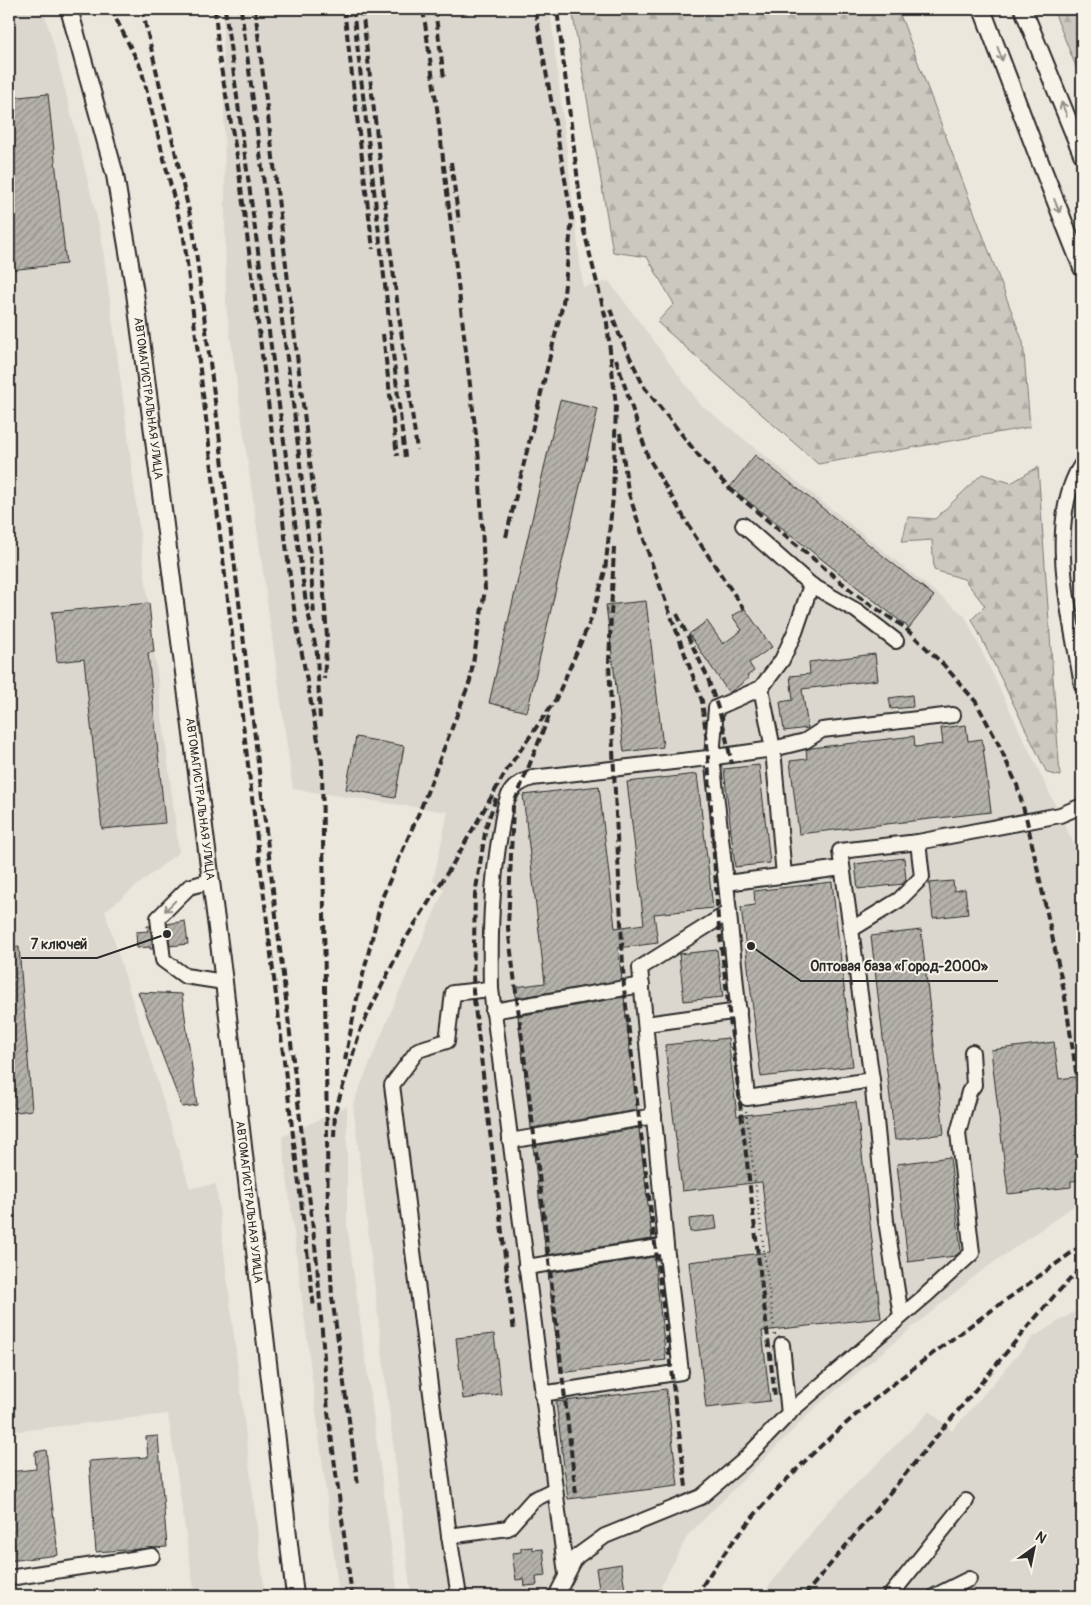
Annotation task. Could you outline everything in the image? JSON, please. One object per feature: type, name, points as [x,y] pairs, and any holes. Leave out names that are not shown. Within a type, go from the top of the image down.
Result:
[{"type":"main road","name":"АВТОМАГИСТРАЛЬНАЯ УЛИЦА","points":[[70,9],[115,175],[136,292],[224,982],[295,1596]]},
{"type":"main road","points":[[982,9],[1036,154],[1082,268]]},
{"type":"main road","points":[[1023,9],[1082,154]]},
{"type":"lane","points":[[1082,464],[1076,474],[1067,499],[1063,560],[1064,580],[1082,685]]},
{"type":"lane","points":[[743,525],[811,585],[857,612],[896,641]]},
{"type":"lane","points":[[811,585],[795,632],[785,653],[761,688],[716,708],[712,758],[748,1098],[872,1080]]},
{"type":"lane","points":[[761,688],[773,749],[784,876]]},
{"type":"lane","points":[[566,1574],[491,989],[490,934],[493,885],[505,805],[511,792],[517,786],[523,781],[532,778],[712,758],[773,749],[805,741],[822,730],[953,715]]},
{"type":"lane","points":[[901,1316],[886,1222],[872,1080],[840,851],[918,842],[1060,815],[1082,806]]},
{"type":"lane","points":[[852,929],[899,900],[922,877],[918,842]]},
{"type":"lane","points":[[726,883],[842,868]]},
{"type":"lane","points":[[210,881],[189,887],[158,918],[163,960],[185,976],[224,982]]},
{"type":"lane","points":[[542,1394],[681,1372],[666,1246],[640,968],[729,912]]},
{"type":"lane","points":[[493,1011],[642,985]]},
{"type":"lane","points":[[459,1596],[449,1536],[392,1085],[418,1050],[446,1041],[453,993],[491,989]]},
{"type":"lane","points":[[646,1024],[739,1011]]},
{"type":"lane","points":[[556,1596],[576,1557],[605,1536],[700,1497],[743,1461],[789,1414],[972,1253],[958,1133],[970,1092],[974,1085],[972,1052]]},
{"type":"lane","points":[[510,1141],[654,1116]]},
{"type":"lane","points":[[526,1267],[666,1246]]},
{"type":"lane","points":[[782,1345],[789,1414]]},
{"type":"lane","points":[[449,1536],[508,1528],[533,1500],[555,1489]]},
{"type":"lane","points":[[890,1596],[966,1501]]},
{"type":"lane","points":[[9,1578],[152,1556]]},
{"type":"lane","points":[[935,1596],[969,1579]]},
{"type":"path","points":[[748,1098],[745,1105],[774,1335],[782,1345]]},
{"type":"shaded area","points":[[9,9],[43,9],[101,234],[179,852],[105,911],[190,1188],[216,1184],[265,1596],[195,1596],[168,1414],[9,1432]]},
{"type":"shaded area","points":[[223,9],[550,9],[583,287],[609,281],[700,404],[965,616],[1082,861],[1082,1200],[976,1275],[817,1406],[688,1535],[656,1596],[411,1596],[353,1104],[444,890],[433,881],[448,812],[293,789],[226,305]]},
{"type":"shaded area","points":[[347,1106],[347,1225],[398,1596],[339,1596],[282,1137]]},
{"type":"shaded area","points":[[1082,1307],[1082,1596],[761,1596],[827,1513],[930,1411],[952,1431],[1033,1337]]},
{"type":"green space","points":[[572,9],[898,9],[1023,342],[1030,427],[818,464],[657,322],[674,304],[647,257],[613,252]]},
{"type":"green space","points":[[1053,9],[1082,9],[1082,82]]},
{"type":"green space","points":[[1038,467],[1060,776],[1047,773],[972,619],[985,606],[964,579],[934,570],[932,540],[902,542],[908,517],[935,519],[982,474],[1011,483]]},
{"type":"building","points":[[48,94],[66,264],[9,270],[9,98]]},
{"type":"building","points":[[560,400],[598,409],[527,712],[489,703]]},
{"type":"building","points":[[755,455],[934,596],[909,628],[730,487]]},
{"type":"building","points":[[646,601],[663,747],[624,752],[606,605]]},
{"type":"building","points":[[149,603],[154,652],[148,653],[165,823],[102,829],[84,659],[57,662],[52,612]]},
{"type":"building","points":[[745,609],[772,647],[749,663],[754,671],[747,676],[749,678],[729,693],[689,634],[707,621],[723,644],[742,630],[732,616]]},
{"type":"building","points":[[875,654],[878,680],[802,689],[808,728],[784,731],[780,702],[793,700],[790,676],[810,674],[809,662]]},
{"type":"building","points":[[912,695],[913,707],[891,709],[889,698]]},
{"type":"building","points":[[966,725],[968,741],[982,739],[991,812],[799,834],[790,761],[807,759],[806,750],[914,736],[915,747],[943,744],[941,728]]},
{"type":"building","points":[[356,737],[404,746],[395,798],[346,789]]},
{"type":"building","points":[[759,765],[770,863],[735,867],[724,769]]},
{"type":"building","points":[[697,774],[713,908],[654,914],[658,943],[618,948],[622,980],[516,998],[515,987],[545,983],[523,795],[599,786],[615,928],[644,924],[627,782]]},
{"type":"building","points":[[904,858],[906,880],[903,884],[858,889],[855,864]]},
{"type":"building","points":[[953,881],[954,891],[965,889],[968,914],[933,918],[929,883]]},
{"type":"building","points":[[832,882],[853,1066],[761,1077],[741,907],[755,905],[754,891]]},
{"type":"building","points":[[185,921],[188,944],[170,946],[167,924]]},
{"type":"building","points":[[147,926],[150,926],[153,949],[150,949],[150,947],[137,948],[136,932],[148,931]]},
{"type":"building","points":[[921,930],[944,1134],[895,1140],[871,936]]},
{"type":"building","points":[[19,947],[32,1110],[9,1113],[9,948]]},
{"type":"building","points":[[717,950],[723,997],[684,1001],[679,954]]},
{"type":"building","points":[[138,992],[182,994],[197,1105],[182,1107]]},
{"type":"building","points":[[624,997],[637,1110],[531,1128],[518,1016]]},
{"type":"building","points":[[728,1038],[737,1116],[856,1102],[881,1318],[762,1331],[770,1401],[706,1408],[689,1262],[770,1252],[762,1182],[682,1191],[665,1045]]},
{"type":"building","points":[[1054,1042],[1059,1079],[1082,1076],[1082,1180],[1071,1181],[1071,1187],[1008,1194],[991,1050]]},
{"type":"building","points":[[639,1128],[652,1239],[546,1255],[533,1146]]},
{"type":"building","points":[[950,1157],[961,1251],[955,1256],[908,1262],[897,1164]]},
{"type":"building","points":[[715,1216],[717,1229],[690,1232],[689,1219]]},
{"type":"building","points":[[654,1257],[666,1360],[560,1373],[548,1273]]},
{"type":"building","points":[[494,1334],[501,1394],[463,1399],[456,1338]]},
{"type":"building","points":[[666,1389],[678,1486],[568,1499],[556,1402]]},
{"type":"building","points":[[158,1436],[167,1547],[96,1552],[89,1461],[148,1457],[146,1437]]},
{"type":"building","points":[[46,1450],[58,1555],[9,1561],[9,1472],[36,1469],[35,1452]]},
{"type":"building","points":[[533,1547],[533,1550],[543,1549],[546,1576],[536,1577],[537,1585],[525,1586],[524,1579],[516,1580],[512,1553],[521,1552],[521,1548]]},
{"type":"building","points":[[621,1564],[626,1596],[600,1596],[596,1568]]},
{"type":"railway","points":[[111,9],[141,68],[184,238],[314,1308]]},
{"type":"railway","points":[[142,9],[193,228],[221,449],[317,1263],[328,1412],[352,1596]]},
{"type":"railway","points":[[215,9],[219,57],[237,156],[295,616],[322,762],[328,1214],[332,1297],[358,1485]]},
{"type":"railway","points":[[225,9],[306,603],[317,653],[320,720]]},
{"type":"railway","points":[[241,9],[295,419],[310,555],[314,616]]},
{"type":"railway","points":[[255,9],[321,553],[327,637],[324,679]]},
{"type":"railway","points":[[344,9],[373,249]]},
{"type":"railway","points":[[353,9],[405,457]]},
{"type":"railway","points":[[362,9],[391,255],[417,450]]},
{"type":"railway","points":[[345,1060],[356,1003],[382,898],[421,808],[470,681],[485,590],[479,460],[437,108],[423,9]]},
{"type":"railway","points":[[435,9],[444,78]]},
{"type":"railway","points":[[506,537],[563,303],[572,219],[535,9]]},
{"type":"railway","points":[[334,1137],[335,1112],[361,1028],[403,943],[454,862],[508,768],[556,699],[592,617],[605,571],[613,497],[616,406],[607,323],[584,231],[557,9]]},
{"type":"railway","points":[[451,162],[459,222]]},
{"type":"railway","points":[[610,309],[619,334],[644,387],[699,456],[730,489],[859,597],[904,627],[943,664],[976,702],[998,743],[1017,785],[1027,821],[1064,991],[1082,1111]]},
{"type":"railway","points":[[383,334],[397,456]]},
{"type":"railway","points":[[616,359],[648,457],[695,536],[744,609]]},
{"type":"railway","points":[[620,433],[628,491],[652,564],[702,701],[707,743],[718,919],[775,1397]]},
{"type":"railway","points":[[614,547],[609,662],[624,988],[686,1487]]},
{"type":"railway","points":[[677,614],[707,676],[722,720],[732,764]]},
{"type":"railway","points":[[549,716],[513,806],[508,928],[576,1494]]},
{"type":"railway","points":[[496,798],[486,827],[475,895],[473,991],[514,1332]]},
{"type":"railway","points":[[696,1596],[733,1542],[775,1492],[822,1445],[871,1402],[923,1361],[1082,1245]]},
{"type":"railway","points":[[804,1596],[1025,1330],[1082,1267]]},
{"type":"place","name":"7 ключей","points":[[167,934]]},
{"type":"place","name":"Оптовая база «Город-2000»","points":[[751,946]]}]
